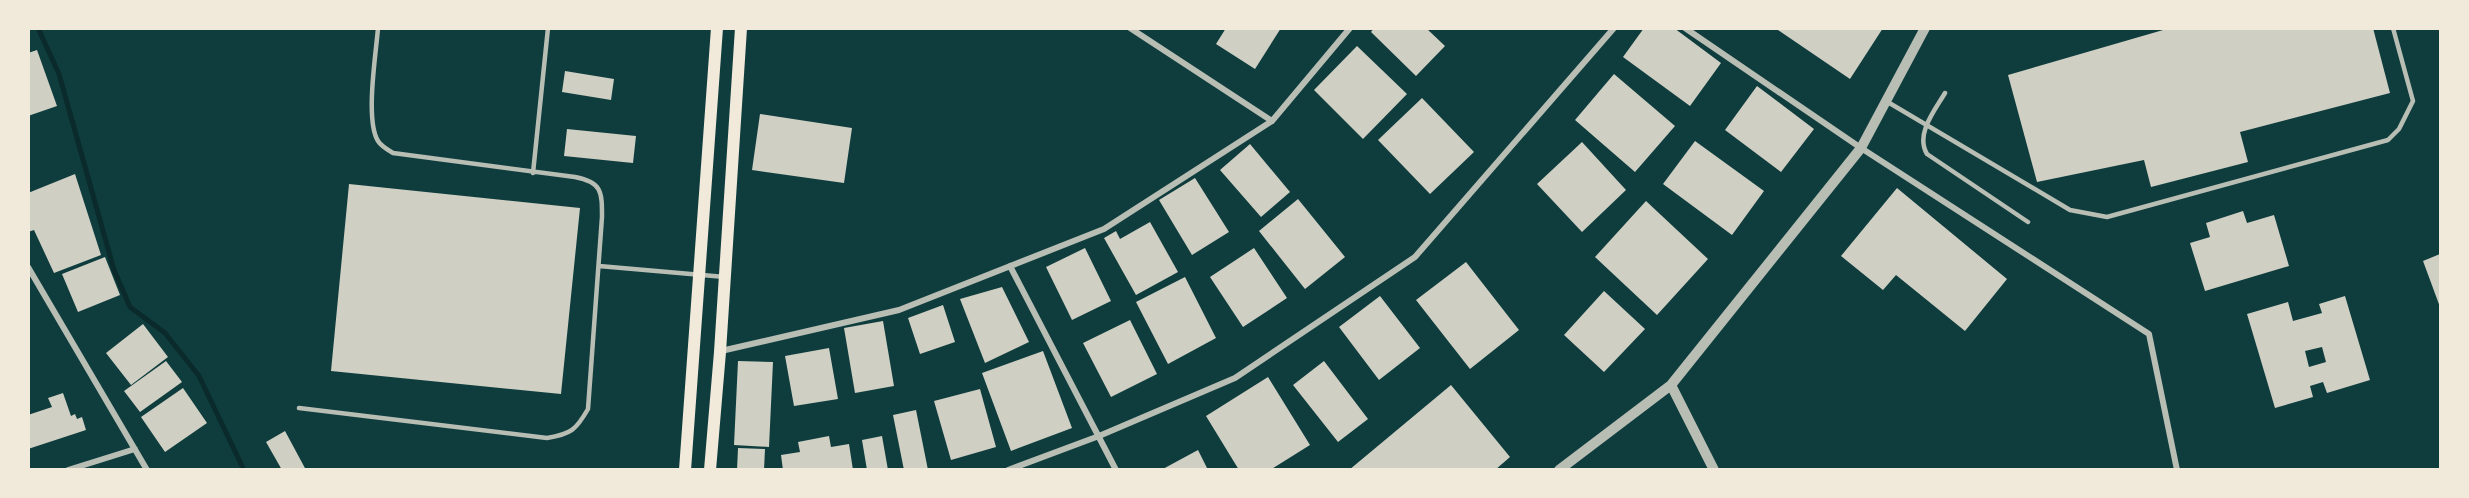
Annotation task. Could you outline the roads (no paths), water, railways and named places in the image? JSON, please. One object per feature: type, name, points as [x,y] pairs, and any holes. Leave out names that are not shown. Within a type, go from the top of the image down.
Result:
[{"type":"main road","points":[[685,470],[717,28]]},
{"type":"main road","points":[[710,470],[741,28]]},
{"type":"street","points":[[1130,28],[1272,121]]},
{"type":"street","points":[[720,352],[899,310],[1104,229],[1272,121],[1350,28]]},
{"type":"street","points":[[1008,470],[1099,436],[1235,378],[1415,257],[1614,28]]},
{"type":"street","points":[[1685,28],[1861,148],[2149,334],[2177,470]]},
{"type":"street","points":[[1559,470],[1671,385],[1861,148],[1925,28]]},
{"type":"street","points":[[1010,266],[1116,470]]},
{"type":"street","points":[[28,267],[147,470]]},
{"type":"street","points":[[1671,385],[1714,470]]},
{"type":"street","points":[[68,470],[135,449]]},
{"type":"lane","points":[[299,408],[547,438],[566,435],[578,427],[588,409],[602,217],[599,188],[590,180],[393,153],[378,143],[373,130],[372,110],[378,28]]},
{"type":"lane","points":[[533,172],[549,28]]},
{"type":"lane","points":[[1886,101],[2070,210],[2107,217],[2388,141],[2399,129],[2413,101],[2393,28]]},
{"type":"lane","points":[[1945,93],[1927,125],[1922,146],[1927,154],[2028,222]]},
{"type":"lane","points":[[599,266],[725,277]]},
{"type":"waterway","points":[[38,28],[59,74],[114,270],[130,307],[165,333],[199,376],[244,470]]}]
